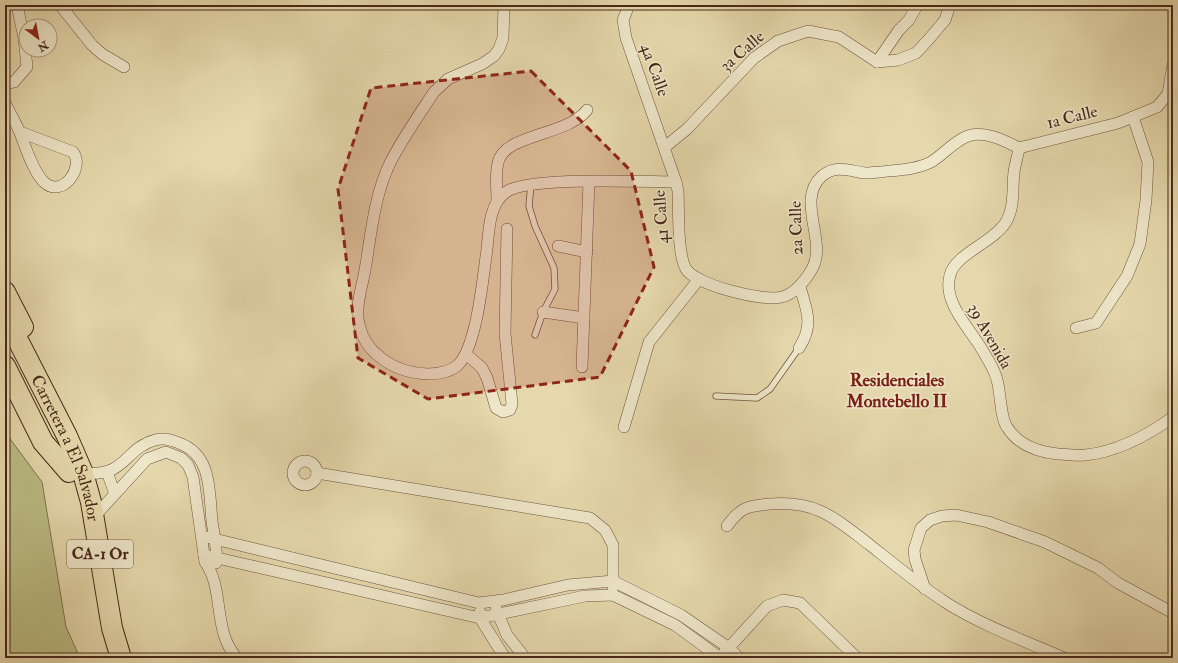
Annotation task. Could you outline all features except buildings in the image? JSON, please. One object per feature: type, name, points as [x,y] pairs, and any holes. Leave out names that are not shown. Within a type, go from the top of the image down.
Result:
[{"type":"highway","points":[[5,292],[44,369],[70,426],[74,452]]},
{"type":"highway","name":"Carretera a El Salvador","points":[[5,315],[29,377],[76,473],[94,518],[112,628],[121,658]]},
{"type":"highway","name":"Carretera a El Salvador","points":[[5,344],[29,377],[74,452],[76,473],[75,492],[98,623],[108,658]]},
{"type":"highway","points":[[5,366],[44,442],[76,473]]},
{"type":"street","points":[[60,5],[92,45],[102,54],[124,67]]},
{"type":"street","points":[[504,5],[504,28],[500,49],[494,56],[482,64],[441,84],[434,92],[390,163],[375,213],[359,301],[358,323],[365,343],[380,357],[397,367],[415,374],[446,372],[457,366],[466,354],[476,319],[490,222],[497,200],[498,162],[502,153],[523,140],[567,126],[580,118],[587,110]]},
{"type":"street","name":"4a Calle","points":[[629,5],[623,20],[626,38],[665,147]]},
{"type":"street","points":[[876,62],[899,30],[909,20],[915,9],[915,5]]},
{"type":"street","points":[[876,62],[898,60],[916,53],[945,20],[950,5]]},
{"type":"street","points":[[5,84],[14,82],[27,67],[24,38],[16,6]]},
{"type":"street","name":"3a Calle","points":[[665,147],[687,129],[754,58],[778,41],[808,31],[839,37],[876,62]]},
{"type":"street","name":"1a Calle","points":[[1019,148],[1118,124],[1158,107],[1168,94],[1173,65]]},
{"type":"street","points":[[5,103],[20,132],[27,152],[43,182],[52,187],[57,187],[67,182],[76,169],[78,163],[74,152],[20,132]]},
{"type":"street","points":[[1076,328],[1096,323],[1127,276],[1140,244],[1146,200],[1148,162],[1133,117]]},
{"type":"street","name":"2a Calle","points":[[699,279],[733,292],[764,298],[782,297],[800,287],[813,267],[816,252],[811,205],[812,188],[823,176],[841,168],[852,169],[865,173],[915,168],[930,163],[968,136],[983,135],[1000,139],[1019,148]]},
{"type":"street","name":"41 Calle","points":[[665,147],[678,191],[681,256],[690,275],[699,279]]},
{"type":"street","name":"39 Avenida","points":[[1019,148],[1014,172],[1014,188],[1010,213],[1005,223],[995,234],[956,264],[950,275],[949,285],[953,307],[985,353],[997,379],[1006,426],[1017,440],[1042,453],[1085,455],[1113,449],[1156,429],[1173,417]]},
{"type":"street","points":[[582,367],[589,182]]},
{"type":"street","points":[[497,200],[507,191],[530,184],[676,182]]},
{"type":"street","points":[[466,354],[482,368],[487,378],[496,408],[503,412],[510,410],[512,404],[505,333],[507,229]]},
{"type":"street","points":[[558,246],[587,252]]},
{"type":"street","points":[[624,427],[650,342],[699,279]]},
{"type":"street","points":[[799,348],[805,338],[809,325],[807,311],[800,287]]},
{"type":"street","points":[[543,312],[584,318]]},
{"type":"street","name":"39 Avenida","points":[[1156,429],[1173,426]]},
{"type":"street","points":[[76,473],[96,474],[107,472],[123,464],[142,446],[156,440],[173,441],[188,446],[199,456],[208,477],[217,563],[212,570]]},
{"type":"street","points":[[142,446],[147,459]]},
{"type":"street","points":[[94,518],[147,459],[166,452],[181,458],[188,465],[193,477],[205,562],[212,570],[220,625],[231,652],[237,658]]},
{"type":"street","points":[[107,472],[115,494]]},
{"type":"street","points":[[317,473],[590,518],[605,530],[613,545],[613,595]]},
{"type":"street","points":[[727,526],[736,513],[746,508],[778,504],[810,507],[840,521],[926,589],[961,610],[1064,658]]},
{"type":"street","points":[[926,589],[915,559],[914,550],[919,533],[930,520],[942,516],[956,515],[988,522],[1045,542],[1098,568],[1118,583],[1173,613]]},
{"type":"street","points":[[202,536],[479,603],[568,585],[613,581],[681,615],[729,648],[739,658]]},
{"type":"street","points":[[204,555],[216,556],[480,618],[585,596],[613,595],[675,625],[720,658],[767,606],[783,600],[800,604],[858,658]]},
{"type":"street","points":[[494,601],[497,615],[507,634],[525,658]]},
{"type":"street","points":[[479,603],[480,618],[505,658]]},
{"type":"lane","points":[[530,184],[529,206],[554,268],[555,289],[543,312],[535,335]]},
{"type":"lane","points":[[716,396],[757,398],[770,389],[799,348]]},
{"type":"highlighted area","points":[[531,71],[631,171],[654,267],[600,377],[428,399],[358,358],[338,189],[371,88]]},
{"type":"green space","points":[[5,432],[42,482],[66,627],[80,658],[5,658]]},
{"type":"district","name":"Residenciales Montebello II","points":[[897,390]]}]
